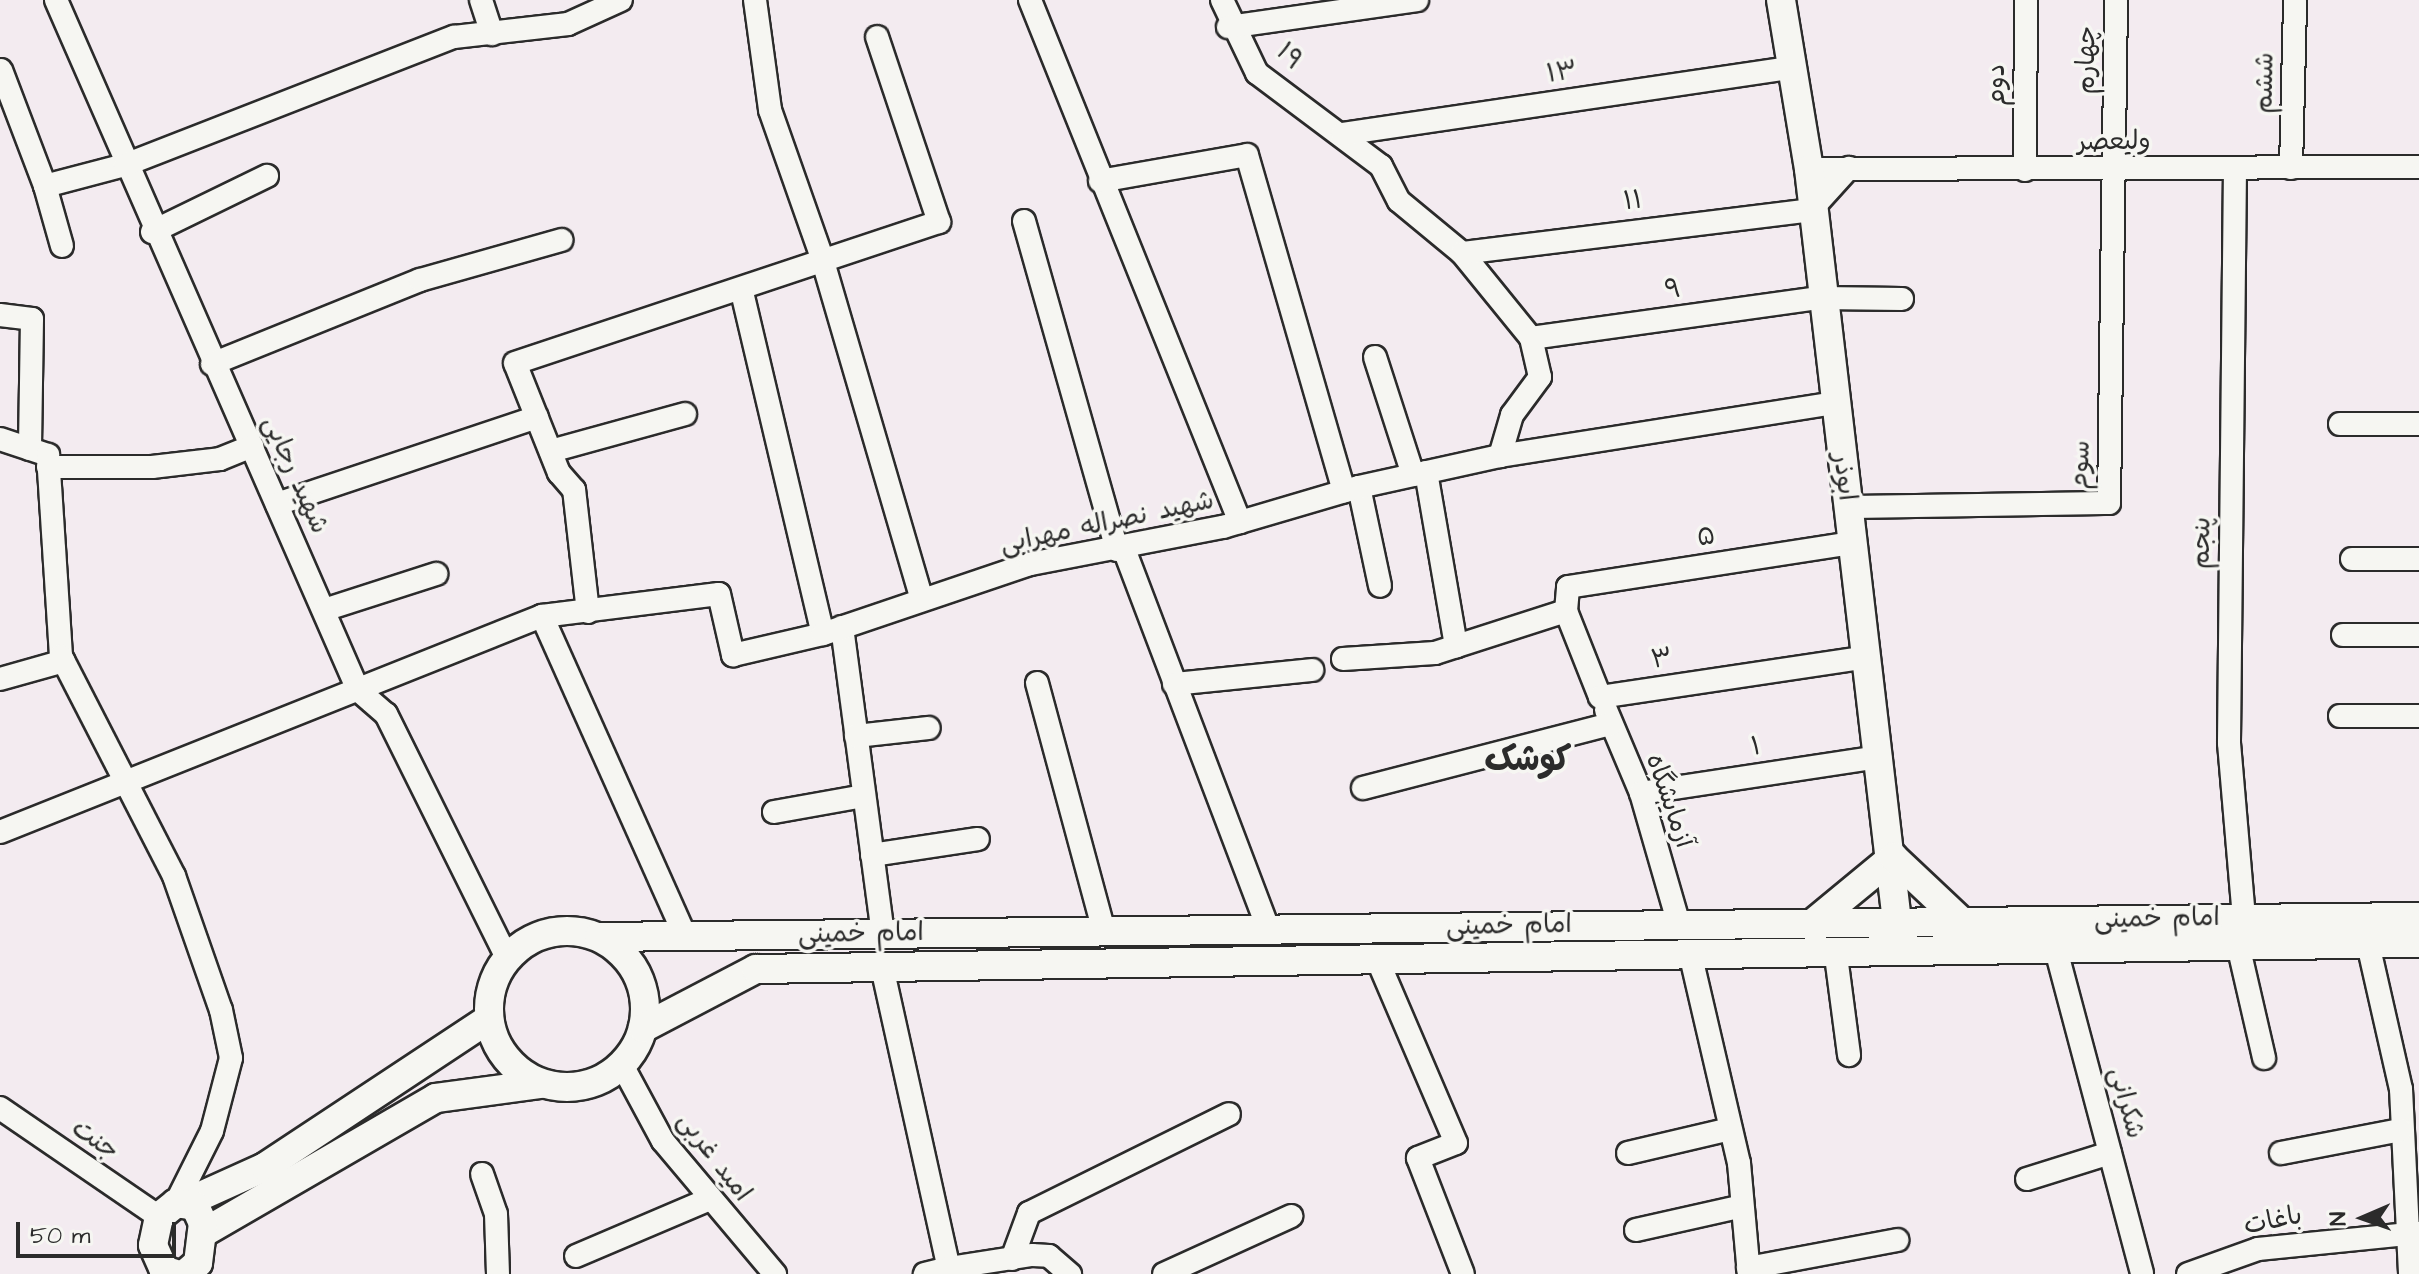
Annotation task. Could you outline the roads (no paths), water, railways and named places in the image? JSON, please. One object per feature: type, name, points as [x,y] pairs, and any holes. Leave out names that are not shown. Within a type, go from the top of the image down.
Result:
[{"type":"main road","name":"ابوذر","points":[[1781,0],[1789,68],[1809,169],[1821,298],[1893,857],[1900,955]]},
{"type":"main road","points":[[1813,923],[1893,857],[1962,922]]},
{"type":"main road","name":"امام خمینی","points":[[643,1028],[756,969],[1900,955],[2419,917]]},
{"type":"main road","name":"امام خمینی","points":[[599,937],[1962,922],[2241,932],[2368,944],[2419,943]]},
{"type":"main road","points":[[489,1019],[265,1167],[173,1208],[153,1245],[183,1271],[203,1233],[436,1098],[541,1084],[584,1086],[622,1065],[643,1028],[642,984],[625,957],[599,937],[559,930],[507,958],[495,976],[489,1019],[506,1059],[541,1084]]},
{"type":"main road","points":[[173,1208],[195,1206],[203,1233]]},
{"type":"street","name":"شهید رجایی","points":[[56,0],[152,232],[253,446],[358,690],[386,714],[507,958]]},
{"type":"street","points":[[481,0],[492,34]]},
{"type":"street","points":[[45,186],[125,165],[454,37],[568,24],[621,0]]},
{"type":"street","points":[[755,0],[770,110],[822,258],[922,600]]},
{"type":"street","points":[[1030,0],[1100,181],[1240,522]]},
{"type":"street","name":"۱۹","points":[[1222,0],[1257,73],[1381,166],[1399,201],[1462,253],[1531,338]]},
{"type":"street","points":[[1232,26],[1417,0]]},
{"type":"street","name":"دوم","points":[[2025,170],[2026,0]]},
{"type":"street","name":"چهارم","points":[[2112,170],[2116,0]]},
{"type":"street","name":"ششم","points":[[2291,168],[2295,0]]},
{"type":"street","points":[[588,612],[574,490],[551,451],[515,363],[742,292],[822,258],[939,222],[877,37]]},
{"type":"street","name":"۱۳","points":[[1342,134],[1789,68]]},
{"type":"street","points":[[1,70],[45,186],[62,246]]},
{"type":"street","points":[[1100,181],[1247,155],[1380,586]]},
{"type":"street","name":"ولیعصر","points":[[1809,169],[2419,167]]},
{"type":"street","points":[[1811,210],[1849,168]]},
{"type":"street","name":"پنجم","points":[[2235,168],[2229,743],[2241,932],[2264,1058]]},
{"type":"street","name":"سوم","points":[[1848,507],[2109,503],[2112,170]]},
{"type":"street","points":[[152,232],[267,176]]},
{"type":"street","name":"۱۱","points":[[1462,253],[1811,210]]},
{"type":"street","points":[[1024,221],[1121,549],[1268,929]]},
{"type":"street","points":[[212,364],[420,280],[561,240]]},
{"type":"street","points":[[742,292],[832,631],[856,736],[883,933]]},
{"type":"street","name":"۹","points":[[1531,338],[1821,298],[1902,299]]},
{"type":"street","points":[[0,315],[32,319],[30,449]]},
{"type":"street","points":[[1500,456],[1512,415],[1540,377],[1531,338]]},
{"type":"street","points":[[1375,357],[1419,473],[1456,646]]},
{"type":"street","name":"شهید نصراله مهرابی","points":[[0,832],[542,616],[719,594],[733,655],[832,631],[1030,564],[1121,549],[1240,522],[1419,473],[1500,456],[1835,403]]},
{"type":"street","points":[[551,451],[685,414]]},
{"type":"street","points":[[277,504],[537,417]]},
{"type":"street","points":[[2340,424],[2419,424]]},
{"type":"street","points":[[0,439],[48,455],[64,661],[174,876],[231,1058],[212,1131],[173,1208]]},
{"type":"street","points":[[48,467],[152,467],[220,459],[253,446]]},
{"type":"street","name":"۵","points":[[1566,611],[1568,587],[1853,543]]},
{"type":"street","points":[[2352,559],[2419,559]]},
{"type":"street","points":[[324,610],[436,574]]},
{"type":"street","points":[[1343,659],[1456,646],[1566,611],[1600,697]]},
{"type":"street","points":[[542,616],[685,935]]},
{"type":"street","points":[[2343,635],[2419,635]]},
{"type":"street","name":"۳","points":[[1600,697],[1868,657]]},
{"type":"street","points":[[0,679],[64,661]]},
{"type":"street","points":[[1174,684],[1312,670]]},
{"type":"street","points":[[1037,683],[1104,931]]},
{"type":"street","name":"آزمایشگاه","points":[[1600,697],[1641,793],[1679,925]]},
{"type":"street","points":[[2340,716],[2419,716]]},
{"type":"street","points":[[1363,788],[1611,724]]},
{"type":"street","points":[[856,736],[929,728]]},
{"type":"street","name":"۱","points":[[1641,793],[1880,757]]},
{"type":"street","points":[[774,812],[864,796]]},
{"type":"street","points":[[872,855],[978,839]]},
{"type":"street","points":[[2368,944],[2401,1089],[2413,1233],[2410,1274]]},
{"type":"street","name":"شکرانی","points":[[2055,946],[2142,1274]]},
{"type":"street","points":[[1836,956],[1849,1055]]},
{"type":"street","points":[[1691,957],[1739,1163],[1738,1207],[1749,1271],[1897,1240]]},
{"type":"street","points":[[1378,961],[1456,1143],[1418,1158],[1463,1274]]},
{"type":"street","points":[[882,967],[949,1268]]},
{"type":"street","name":"امید غربی","points":[[622,1065],[663,1141],[707,1200],[775,1274]]},
{"type":"street","name":"جنت","points":[[0,1108],[173,1208]]},
{"type":"street","points":[[1012,1259],[1029,1213],[1229,1114]]},
{"type":"street","points":[[1628,1153],[1730,1129]]},
{"type":"street","points":[[2281,1153],[2407,1139]]},
{"type":"street","points":[[2027,1179],[2110,1153]]},
{"type":"street","points":[[482,1174],[496,1214],[498,1274]]},
{"type":"street","points":[[576,1256],[707,1200]]},
{"type":"street","points":[[1636,1230],[1738,1207]]},
{"type":"street","points":[[1164,1274],[1291,1216]]},
{"type":"street","name":"باغات","points":[[2199,1272],[2258,1249],[2413,1233]]},
{"type":"street","points":[[925,1274],[949,1268],[1049,1256],[1070,1274]]},
{"type":"district","name":"کوشک","points":[[1528,761]]}]
